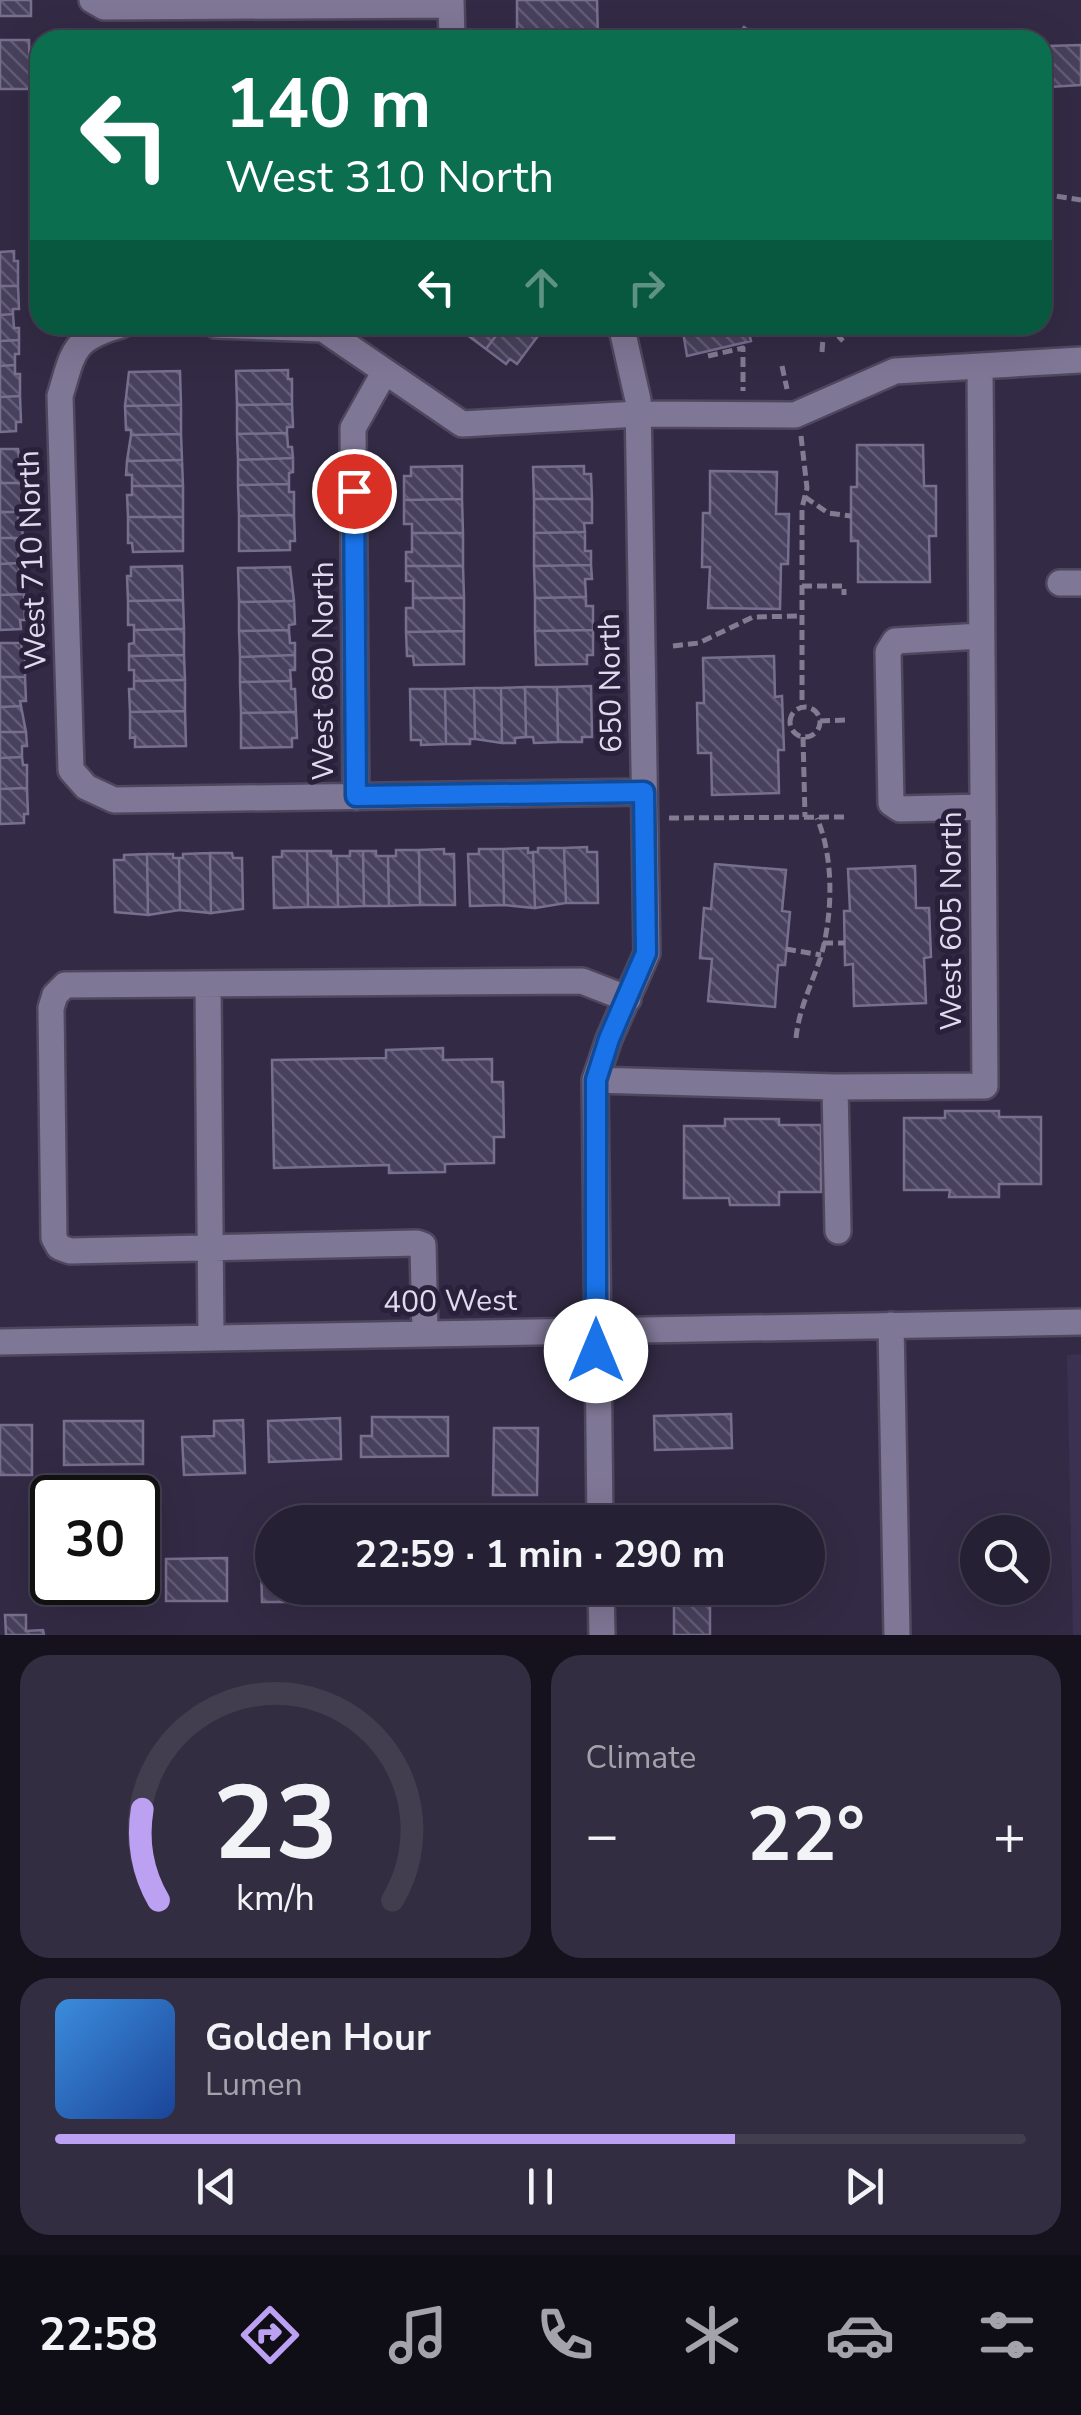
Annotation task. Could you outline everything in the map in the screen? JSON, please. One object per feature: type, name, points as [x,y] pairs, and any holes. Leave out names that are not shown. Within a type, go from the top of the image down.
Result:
[{"type":"street","points":[[92,0],[104,7],[451,3],[452,30]]},
{"type":"street","name":"West 710 North","points":[[89,335],[74,352],[60,396],[71,770],[86,787],[114,800],[356,796]]},
{"type":"street","points":[[332,335],[462,424],[638,414],[795,415],[894,371],[1081,360]]},
{"type":"street","name":"650 North","points":[[600,1505],[596,1080],[646,953],[638,414],[634,369],[625,335]]},
{"type":"street","name":"West 605 North","points":[[596,1080],[835,1087],[985,1086],[980,366]]},
{"type":"street","name":"West 680 North","points":[[356,796],[353,428],[384,372]]},
{"type":"street","points":[[981,636],[895,640],[888,652],[891,803],[900,809],[982,807]]},
{"type":"street","points":[[356,796],[644,792]]},
{"type":"street","points":[[425,1334],[423,1245],[417,1243],[70,1251],[59,1247],[54,1238],[54,994],[65,985],[582,981],[628,999]]},
{"type":"street","points":[[208,984],[211,1338]]},
{"type":"street","points":[[835,1087],[838,1231]]},
{"type":"street","name":"400 West","points":[[0,1342],[1081,1322]]},
{"type":"street","points":[[891,1325],[896,1635]]},
{"type":"street","points":[[601,1605],[602,1635]]},
{"type":"path","points":[[1052,196],[1081,200]]},
{"type":"path","points":[[822,352],[825,335]]},
{"type":"path","points":[[837,335],[843,340]]},
{"type":"path","points":[[708,356],[742,348],[742,366]]},
{"type":"path","points":[[782,366],[787,389]]},
{"type":"path","points":[[800,429],[806,463],[802,706]]},
{"type":"path","points":[[805,496],[828,513],[851,516]]},
{"type":"path","points":[[802,586],[844,586],[844,595]]},
{"type":"path","points":[[673,646],[699,643],[753,617],[802,616]]},
{"type":"path","points":[[802,706],[812,708],[820,721],[817,731],[803,737],[790,725],[791,715],[802,706]]},
{"type":"path","points":[[820,721],[844,720]]},
{"type":"path","points":[[803,737],[805,818]]},
{"type":"path","points":[[669,818],[848,817]]},
{"type":"path","points":[[796,1038],[799,1011],[823,944],[829,881],[826,839],[817,818]]},
{"type":"path","points":[[823,944],[844,944]]},
{"type":"path","points":[[786,949],[821,955]]},
{"type":"shaded area","points":[[1081,1354],[1081,1635],[1073,1635],[1067,1355]]},
{"type":"building","points":[[0,0],[31,0],[31,16],[0,16]]},
{"type":"building","points":[[517,0],[597,0],[598,30],[517,30]]},
{"type":"building","points":[[0,40],[29,40],[30,89],[0,89]]},
{"type":"building","points":[[1081,45],[1081,85],[1052,87],[1052,46]]},
{"type":"building","points":[[14,251],[18,286],[0,286],[0,252]]},
{"type":"building","points":[[0,286],[18,286],[19,309],[13,309],[13,314],[0,315]]},
{"type":"building","points":[[13,314],[19,340],[0,341],[0,315]]},
{"type":"building","points":[[467,335],[496,335],[486,349]]},
{"type":"building","points":[[496,335],[539,335],[517,364],[510,359],[506,364],[486,349]]},
{"type":"building","points":[[684,335],[750,335],[751,341],[687,356]]},
{"type":"building","points":[[19,340],[15,365],[0,366],[0,341]]},
{"type":"building","points":[[15,365],[15,374],[20,374],[20,396],[0,397],[0,366]]},
{"type":"building","points":[[288,370],[292,404],[237,405],[236,371]]},
{"type":"building","points":[[180,371],[181,405],[125,406],[129,372]]},
{"type":"building","points":[[20,396],[21,422],[16,422],[16,431],[0,432],[0,397]]},
{"type":"building","points":[[292,404],[293,427],[287,427],[287,433],[237,434],[237,405]]},
{"type":"building","points":[[181,405],[181,434],[131,435],[131,430],[126,430],[125,406]]},
{"type":"building","points":[[287,433],[293,458],[238,460],[237,434]]},
{"type":"building","points":[[181,434],[182,460],[127,461],[131,435]]},
{"type":"building","points":[[857,445],[923,445],[924,486],[936,486],[936,536],[929,536],[930,582],[858,582],[858,541],[851,541],[851,487],[857,487]]},
{"type":"building","points":[[0,449],[18,449],[23,483],[0,483]]},
{"type":"building","points":[[293,458],[289,484],[238,485],[238,460]]},
{"type":"building","points":[[182,460],[183,486],[132,486],[132,475],[126,475],[127,461]]},
{"type":"building","points":[[462,466],[462,499],[404,500],[404,476],[411,476],[411,467]]},
{"type":"building","points":[[584,466],[584,474],[591,474],[592,499],[534,499],[533,467]]},
{"type":"building","points":[[710,471],[777,472],[776,514],[789,514],[788,564],[781,564],[780,609],[708,608],[710,567],[702,567],[703,513],[710,513]]},
{"type":"building","points":[[0,483],[23,483],[23,507],[17,507],[18,512],[0,512]]},
{"type":"building","points":[[289,484],[289,492],[294,492],[294,515],[239,516],[238,485]]},
{"type":"building","points":[[132,486],[183,486],[183,517],[128,517],[127,495],[132,495]]},
{"type":"building","points":[[462,499],[463,533],[412,533],[412,524],[404,524],[404,500]]},
{"type":"building","points":[[534,499],[592,499],[592,523],[584,523],[585,532],[534,533]]},
{"type":"building","points":[[0,512],[18,512],[23,538],[0,538]]},
{"type":"building","points":[[294,515],[295,541],[290,541],[290,550],[239,551],[239,516]]},
{"type":"building","points":[[128,517],[183,517],[183,551],[133,552],[132,543],[128,543]]},
{"type":"building","points":[[585,532],[585,551],[591,551],[591,565],[534,566],[534,533]]},
{"type":"building","points":[[412,533],[463,533],[463,566],[406,566],[406,552],[412,552]]},
{"type":"building","points":[[0,538],[23,538],[24,552],[18,552],[19,563],[0,564]]},
{"type":"building","points":[[19,563],[19,572],[24,572],[24,594],[0,595],[0,564]]},
{"type":"building","points":[[591,565],[592,579],[585,579],[586,597],[535,598],[534,566]]},
{"type":"building","points":[[182,566],[183,600],[128,601],[127,576],[131,576],[131,567]]},
{"type":"building","points":[[406,566],[463,566],[464,598],[413,598],[413,581],[406,581]]},
{"type":"building","points":[[290,567],[294,601],[239,602],[238,568]]},
{"type":"building","points":[[24,594],[25,620],[20,620],[21,629],[0,630],[0,595]]},
{"type":"building","points":[[586,597],[586,606],[593,606],[593,630],[535,631],[535,598]]},
{"type":"building","points":[[413,598],[464,598],[464,631],[406,632],[406,608],[413,608]]},
{"type":"building","points":[[183,600],[184,629],[134,630],[134,625],[128,625],[128,601]]},
{"type":"building","points":[[294,601],[295,624],[289,625],[289,630],[239,631],[239,602]]},
{"type":"building","points":[[184,629],[184,655],[129,656],[134,630]]},
{"type":"building","points":[[289,630],[295,655],[240,657],[239,631]]},
{"type":"building","points":[[593,630],[593,655],[587,655],[587,664],[536,665],[535,631]]},
{"type":"building","points":[[464,631],[464,664],[414,665],[413,656],[407,656],[406,632]]},
{"type":"building","points":[[0,643],[21,643],[25,677],[0,677]]},
{"type":"building","points":[[184,655],[185,680],[134,681],[134,670],[129,670],[129,656]]},
{"type":"building","points":[[295,655],[291,681],[240,682],[240,657]]},
{"type":"building","points":[[774,656],[775,697],[782,696],[784,750],[778,750],[779,793],[712,795],[711,753],[698,753],[697,703],[704,703],[703,658]]},
{"type":"building","points":[[0,677],[25,677],[26,701],[20,701],[21,706],[0,707]]},
{"type":"building","points":[[185,680],[185,711],[130,712],[129,689],[134,689],[134,681]]},
{"type":"building","points":[[291,681],[296,712],[241,713],[240,682]]},
{"type":"building","points":[[591,686],[592,737],[582,737],[582,742],[558,742],[557,687]]},
{"type":"building","points":[[525,687],[557,687],[558,742],[534,743],[533,737],[526,737]]},
{"type":"building","points":[[525,687],[526,737],[515,738],[515,743],[502,743],[501,688]]},
{"type":"building","points":[[474,688],[501,688],[502,743],[475,739]]},
{"type":"building","points":[[474,688],[475,739],[470,739],[470,744],[446,744],[445,689]]},
{"type":"building","points":[[410,689],[445,689],[446,744],[421,745],[421,740],[411,740]]},
{"type":"building","points":[[21,706],[26,732],[0,732],[0,707]]},
{"type":"building","points":[[185,711],[186,746],[135,747],[135,737],[130,738],[130,712]]},
{"type":"building","points":[[296,712],[297,738],[292,738],[292,747],[241,748],[241,713]]},
{"type":"building","points":[[0,732],[26,732],[27,746],[22,746],[22,757],[0,758]]},
{"type":"building","points":[[22,757],[23,765],[27,765],[27,788],[0,789],[0,758]]},
{"type":"building","points":[[27,788],[28,814],[24,814],[24,823],[0,824],[0,789]]},
{"type":"building","points":[[587,847],[587,852],[597,852],[598,903],[566,903],[564,848]]},
{"type":"building","points":[[528,848],[528,853],[533,852],[535,908],[504,905],[503,849]]},
{"type":"building","points":[[538,848],[564,848],[566,903],[535,908],[533,852],[538,852]]},
{"type":"building","points":[[444,849],[444,854],[454,854],[455,905],[420,905],[419,850]]},
{"type":"building","points":[[479,849],[503,849],[504,905],[470,906],[468,854],[479,854]]},
{"type":"building","points":[[396,850],[419,850],[420,905],[389,906],[388,856],[396,856]]},
{"type":"building","points":[[282,851],[307,851],[308,907],[274,908],[273,857],[282,857]]},
{"type":"building","points":[[307,851],[331,851],[331,856],[337,856],[338,907],[308,907]]},
{"type":"building","points":[[350,851],[363,851],[364,906],[338,907],[337,856],[350,856]]},
{"type":"building","points":[[363,851],[388,856],[389,906],[364,906]]},
{"type":"building","points":[[210,853],[232,853],[233,858],[242,858],[243,909],[211,913]]},
{"type":"building","points":[[210,853],[211,913],[180,910],[179,858],[183,854]]},
{"type":"building","points":[[147,854],[173,854],[173,858],[179,858],[180,910],[148,915]]},
{"type":"building","points":[[147,854],[148,915],[115,912],[114,860],[124,860],[124,855]]},
{"type":"building","points":[[715,864],[786,870],[782,911],[790,912],[785,965],[778,965],[775,1007],[708,1001],[712,959],[700,958],[704,908],[711,909]]},
{"type":"building","points":[[915,866],[916,908],[929,908],[931,957],[924,958],[926,1003],[854,1006],[853,964],[845,965],[844,911],[850,911],[848,869]]},
{"type":"building","points":[[443,1048],[443,1060],[492,1059],[492,1082],[503,1082],[504,1137],[494,1137],[494,1163],[445,1164],[445,1172],[389,1173],[389,1165],[274,1168],[272,1060],[386,1058],[386,1050]]},
{"type":"building","points":[[945,1111],[999,1111],[999,1117],[1041,1117],[1041,1184],[999,1184],[999,1197],[949,1197],[950,1190],[904,1190],[904,1118],[945,1118]]},
{"type":"building","points":[[725,1119],[779,1119],[779,1125],[821,1125],[821,1192],[779,1192],[779,1205],[730,1205],[729,1198],[684,1198],[684,1126],[725,1126]]},
{"type":"building","points":[[731,1414],[732,1448],[655,1450],[654,1416]]},
{"type":"building","points":[[372,1417],[448,1417],[448,1456],[361,1457],[361,1436],[372,1436]]},
{"type":"building","points":[[340,1418],[341,1459],[269,1462],[268,1421]]},
{"type":"building","points":[[243,1420],[245,1473],[184,1475],[182,1437],[214,1436],[214,1421]]},
{"type":"building","points":[[64,1421],[143,1421],[143,1464],[64,1465]]},
{"type":"building","points":[[0,1425],[32,1425],[32,1475],[0,1475]]},
{"type":"building","points":[[494,1428],[538,1428],[537,1495],[493,1495]]},
{"type":"building","points":[[227,1558],[227,1601],[166,1601],[166,1559]]},
{"type":"building","points":[[674,1605],[710,1605],[710,1635],[674,1635]]},
{"type":"building","points":[[5,1615],[26,1615],[26,1631],[43,1630],[44,1635],[6,1635]]},
{"type":"route","points":[[354,491],[356,796],[644,792],[646,953],[596,1080],[596,1351]]}]
